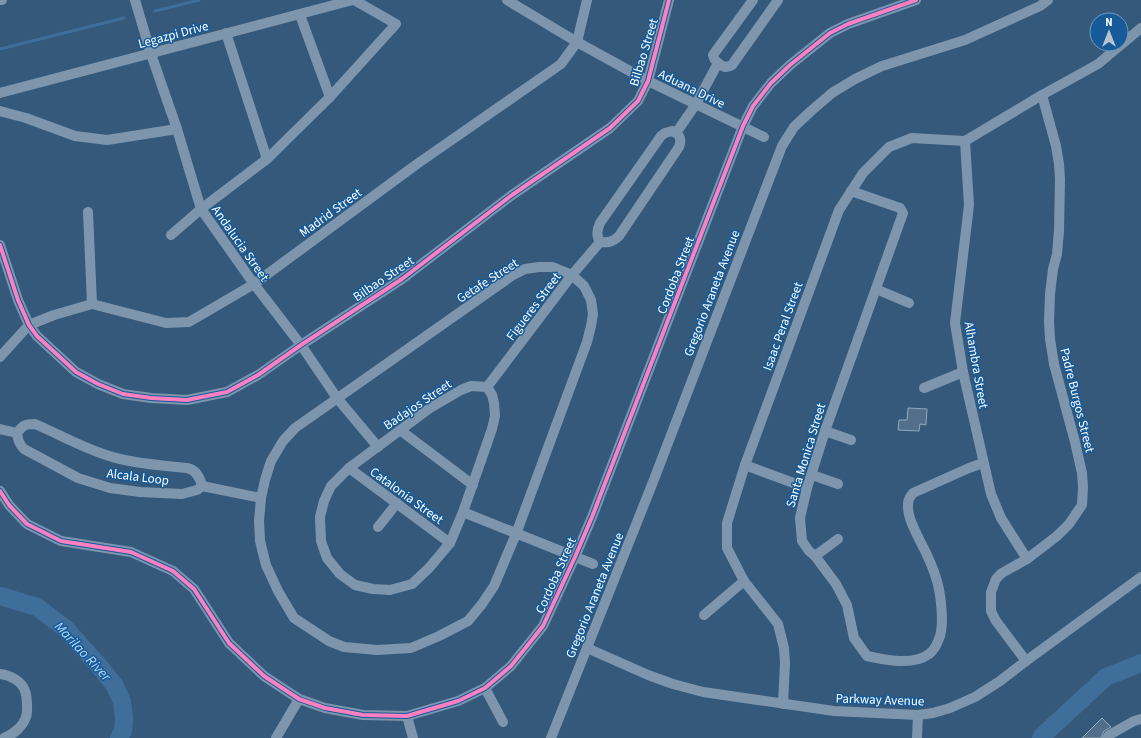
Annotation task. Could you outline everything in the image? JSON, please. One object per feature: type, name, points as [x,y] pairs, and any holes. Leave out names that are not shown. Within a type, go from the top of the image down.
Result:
[{"type":"street","name":"Andalucia Street","points":[[135,0],[151,54],[177,128],[201,209],[337,398],[378,447]]},
{"type":"street","name":"Legazpi Drive","points":[[0,93],[353,0]]},
{"type":"street","points":[[172,235],[201,209],[267,159],[330,97],[396,24],[353,0]]},
{"type":"street","name":"Aduana Drive","points":[[507,0],[577,42],[648,81],[764,137]]},
{"type":"street","name":"Madrid Street","points":[[92,304],[166,323],[189,322],[254,284],[417,164],[561,64],[577,42],[587,0]]},
{"type":"street","name":"Bilbao Street","points":[[0,246],[18,300],[29,325],[37,336],[76,372],[98,384],[123,394],[151,398],[187,400],[227,392],[258,375],[300,345],[402,279],[512,195],[610,128],[638,101],[648,81],[669,0]]},
{"type":"street","points":[[753,0],[714,54],[714,59],[718,64],[725,68],[732,65],[778,0]]},
{"type":"street","name":"Cordoba Street","points":[[0,491],[27,524],[61,541],[131,552],[173,571],[194,589],[229,643],[264,676],[299,699],[325,708],[362,714],[407,716],[458,701],[485,688],[510,666],[543,626],[575,557],[595,510],[743,126],[753,106],[771,83],[830,33],[848,24],[916,0]]},
{"type":"street","name":"Gregorio Araneta Avenue","points":[[551,738],[655,475],[782,146],[794,127],[832,94],[855,79],[882,66],[964,40],[1040,6],[1048,0]]},
{"type":"street","points":[[300,15],[330,97]]},
{"type":"street","points":[[965,141],[1042,95],[1098,64],[1141,28]]},
{"type":"street","points":[[226,33],[267,159]]},
{"type":"street","points":[[676,132],[696,104],[718,64]]},
{"type":"street","name":"Padre Burgos Street","points":[[1026,661],[996,621],[991,611],[991,592],[996,579],[1002,573],[1026,559],[1057,536],[1069,524],[1082,505],[1083,487],[1082,473],[1077,450],[1054,364],[1050,339],[1050,294],[1060,231],[1060,179],[1056,146],[1042,95]]},
{"type":"street","points":[[0,110],[75,136],[107,140],[177,128]]},
{"type":"street","points":[[669,132],[676,132],[681,139],[678,147],[620,236],[610,242],[600,242],[597,234],[600,223],[661,136],[669,132]]},
{"type":"street","name":"Isaac Peral Street","points":[[783,704],[785,663],[784,648],[778,624],[744,581],[726,548],[727,523],[745,465],[839,210],[863,173],[889,147],[912,138],[965,141]]},
{"type":"street","name":"Alhambra Street","points":[[965,141],[969,205],[955,323],[963,372],[991,494],[1001,518],[1026,559]]},
{"type":"street","name":"Santa Monica Street","points":[[851,191],[900,208],[902,213],[825,431],[807,488],[800,518],[800,532],[802,541],[838,588],[847,605],[854,638],[867,656],[890,661],[914,660],[930,654],[938,644],[942,628],[941,604],[937,582],[910,517],[908,504],[909,497],[913,493],[969,468],[984,463]]},
{"type":"street","points":[[0,357],[29,325],[92,304],[88,212]]},
{"type":"street","name":"Figueres Street","points":[[488,387],[572,275],[600,242]]},
{"type":"street","name":"Getafe Street","points":[[539,266],[552,267],[572,275],[584,286],[591,300],[593,314],[587,342],[516,534],[494,586],[482,604],[468,621],[411,648],[377,650],[344,647],[329,641],[294,618],[278,591],[266,565],[260,541],[259,520],[261,498],[265,480],[271,461],[283,441],[295,428],[513,275],[525,269],[539,266]]},
{"type":"street","points":[[876,289],[909,303]]},
{"type":"street","points":[[924,388],[963,372]]},
{"type":"street","name":"Badajos Street","points":[[471,386],[488,387],[494,403],[495,416],[492,429],[473,485],[450,543],[429,568],[412,584],[390,590],[373,589],[355,585],[340,574],[327,558],[321,541],[320,517],[324,501],[331,486],[349,468],[430,408],[461,390],[471,386]]},
{"type":"street","name":"Alcala Loop","points":[[35,424],[89,449],[118,459],[142,464],[192,469],[201,480],[202,486],[197,490],[182,494],[140,492],[110,488],[78,478],[24,449],[20,444],[17,432],[23,426],[35,424]]},
{"type":"street","points":[[0,429],[17,432]]},
{"type":"street","points":[[400,430],[473,485]]},
{"type":"street","points":[[825,431],[851,440]]},
{"type":"street","points":[[745,465],[807,488]]},
{"type":"street","name":"Catalonia Street","points":[[349,468],[450,543]]},
{"type":"street","points":[[812,475],[838,484]]},
{"type":"street","points":[[202,486],[261,498]]},
{"type":"street","points":[[378,527],[397,503]]},
{"type":"street","points":[[463,512],[593,564]]},
{"type":"street","points":[[815,556],[838,540]]},
{"type":"street","name":"Parkway Avenue","points":[[587,648],[648,675],[673,684],[703,692],[834,711],[918,715],[942,711],[975,697],[1000,682],[1026,661],[1141,577]]},
{"type":"street","points":[[704,615],[744,581]]},
{"type":"street","points":[[0,674],[7,675],[17,680],[25,690],[27,716],[19,729],[8,737],[4,738]]},
{"type":"street","points":[[485,688],[503,722]]},
{"type":"street","points":[[276,738],[299,699]]},
{"type":"street","points":[[917,738],[918,715]]},
{"type":"street","points":[[407,716],[413,738]]},
{"type":"street","points":[[1107,738],[1141,718]]},
{"type":"building","points":[[908,408],[927,409],[926,425],[920,424],[919,431],[898,430],[899,420],[907,420]]},
{"type":"building","points":[[1102,718],[1111,727],[1104,731],[1101,738],[1082,738]]},
{"type":"waterway","points":[[155,11],[199,0]]},
{"type":"waterway","points":[[0,49],[124,18]]},
{"type":"waterway","name":"Marilao River","points":[[0,596],[37,607],[66,629],[100,667],[115,686],[122,702],[124,718],[123,731],[119,738]]},
{"type":"waterway","name":"Marilao River","points":[[1041,738],[1106,677],[1141,663]]},
{"type":"cycle path","points":[[0,245],[18,300],[29,325],[37,336],[76,372],[98,384],[123,394],[151,398],[187,400],[227,392],[258,375],[402,279],[512,195],[610,128],[638,101],[648,81],[669,0]]},
{"type":"cycle path","points":[[0,491],[9,505],[27,524],[61,541],[131,552],[173,571],[194,589],[229,643],[264,676],[299,699],[325,708],[363,715],[407,716],[458,701],[485,688],[511,666],[543,626],[575,557],[592,517],[743,126],[753,106],[771,83],[790,65],[830,33],[848,24],[916,0]]}]
